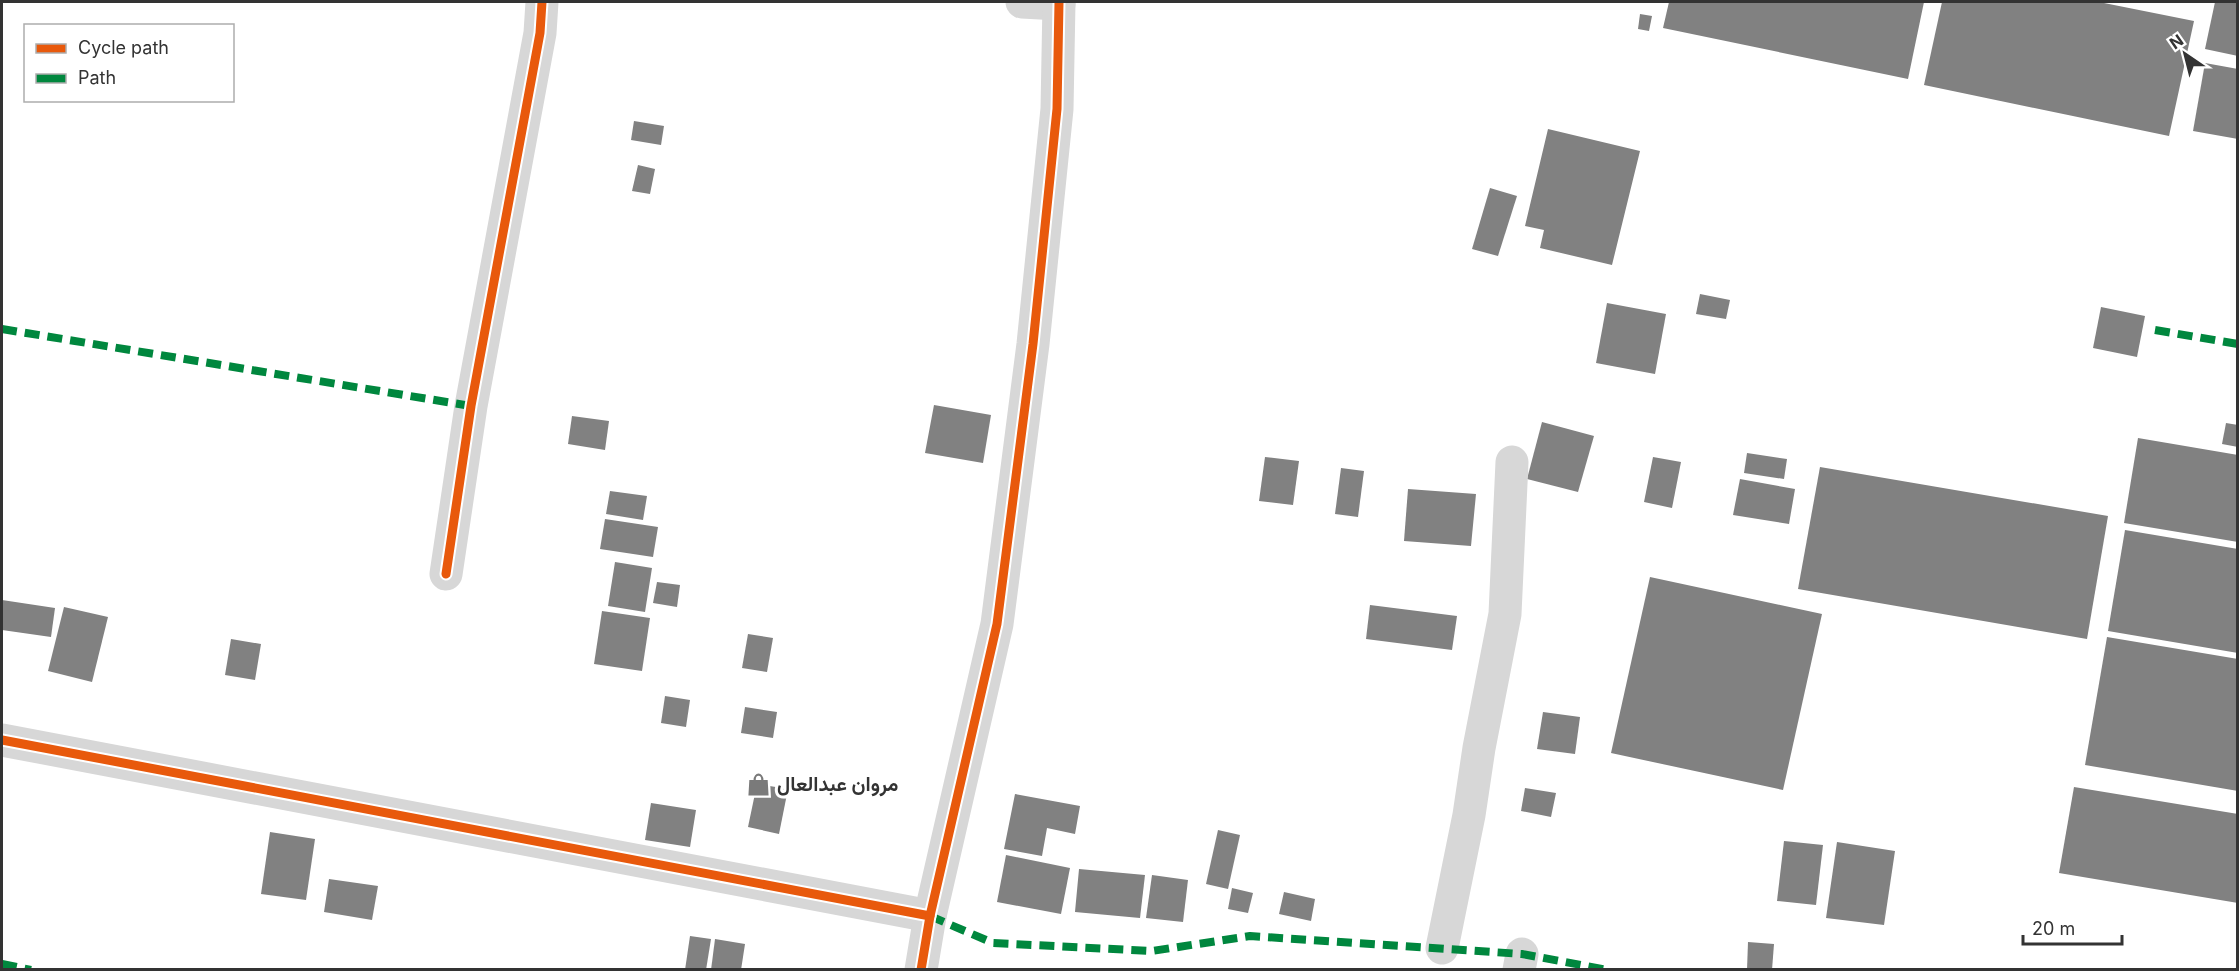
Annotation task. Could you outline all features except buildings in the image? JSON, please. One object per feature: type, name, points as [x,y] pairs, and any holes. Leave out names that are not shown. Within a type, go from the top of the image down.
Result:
[{"type":"street","points":[[446,574],[471,406],[540,33],[542,2]]},
{"type":"street","points":[[921,969],[930,916],[997,624],[1042,262],[1057,109],[1059,3],[1022,2]]},
{"type":"street","points":[[1442,948],[1469,815],[1479,748],[1505,614],[1512,462]]},
{"type":"street","points":[[2,740],[930,916]]},
{"type":"marked path","points":[[2,329],[471,406]]},
{"type":"marked path","points":[[2155,330],[2238,344]]},
{"type":"marked path","points":[[930,916],[993,943],[1152,951],[1250,936],[1522,954],[1608,970]]},
{"type":"marked path","points":[[2,964],[31,970]]},
{"type":"cycle path","points":[[446,574],[471,406],[540,33],[542,2]]},
{"type":"cycle path","points":[[921,970],[930,916],[997,624],[1033,344],[1057,109],[1059,2]]},
{"type":"cycle path","points":[[2,740],[930,916]]},
{"type":"place","name":"مروان عبدالعال","points":[[759,784]]}]
